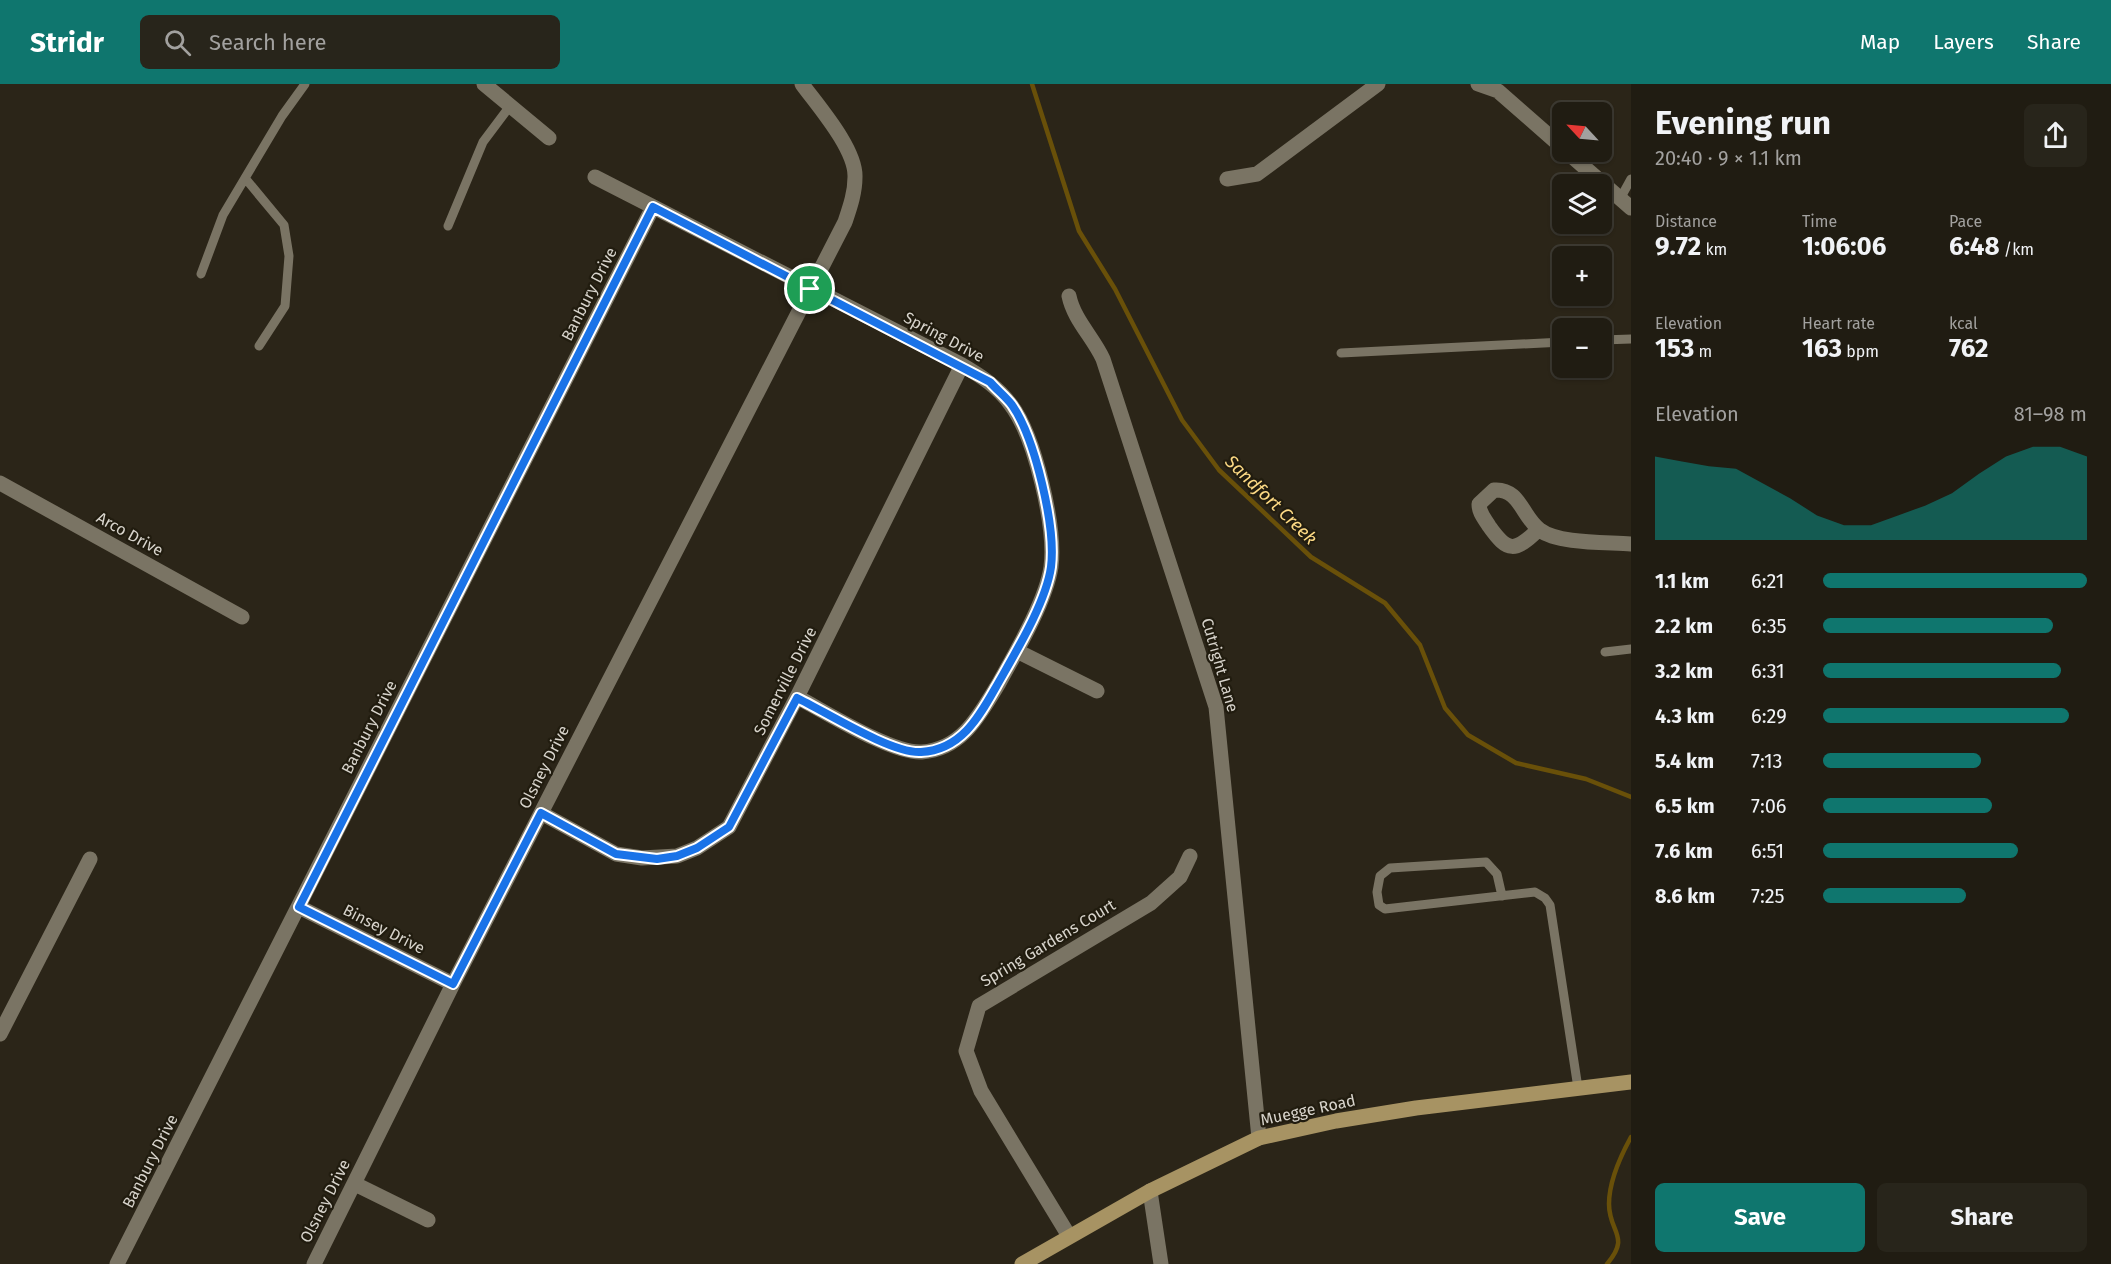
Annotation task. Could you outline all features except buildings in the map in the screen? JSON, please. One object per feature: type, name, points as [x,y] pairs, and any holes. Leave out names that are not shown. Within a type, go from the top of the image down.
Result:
[{"type":"main road","name":"Muegge Road","points":[[1022,1264],[1150,1191],[1259,1138],[1336,1121],[1416,1108],[1631,1082]]},
{"type":"street","points":[[484,84],[549,138]]},
{"type":"street","name":"Olsney Drive","points":[[314,1264],[453,984],[844,222],[853,199],[855,174],[849,153],[802,84]]},
{"type":"street","points":[[1227,179],[1257,174],[1378,84]]},
{"type":"street","points":[[1478,84],[1498,91],[1552,138]]},
{"type":"street","points":[[1578,162],[1625,203]]},
{"type":"street","name":"Spring Drive","points":[[595,177],[962,365],[990,382],[1012,405],[1023,426],[1043,485],[1050,533],[1051,568],[1039,603],[1017,651],[976,722],[961,737],[941,748],[920,752],[895,747],[797,698]]},
{"type":"street","name":"Banbury Drive","points":[[117,1264],[653,207]]},
{"type":"street","name":"Cutright Lane","points":[[1069,296],[1076,317],[1096,343],[1103,359],[1216,707],[1259,1138]]},
{"type":"street","name":"Somerville Drive","points":[[541,813],[616,854],[657,859],[677,856],[697,848],[729,827],[797,698],[962,365]]},
{"type":"street","name":"Arco Drive","points":[[0,483],[242,617]]},
{"type":"street","points":[[1538,530],[1552,538],[1631,544]]},
{"type":"street","points":[[1017,651],[1097,691]]},
{"type":"street","name":"Spring Gardens Court","points":[[1069,1236],[981,1091],[966,1051],[980,1006],[1150,903],[1180,877],[1190,856]]},
{"type":"street","points":[[0,1034],[90,859]]},
{"type":"street","name":"Binsey Drive","points":[[299,907],[453,984]]},
{"type":"street","points":[[355,1185],[428,1220]]},
{"type":"street","points":[[1150,1191],[1161,1264]]},
{"type":"lane","points":[[201,274],[223,215],[282,116],[305,84]]},
{"type":"lane","points":[[448,226],[483,142],[510,106]]},
{"type":"lane","points":[[245,178],[284,225],[289,256],[285,306],[259,345]]},
{"type":"lane","points":[[1625,203],[1631,179]]},
{"type":"lane","points":[[1612,340],[1631,339]]},
{"type":"lane","points":[[1341,353],[1552,343]]},
{"type":"lane","points":[[1605,652],[1631,649]]},
{"type":"lane","points":[[1503,896],[1497,874],[1486,862],[1390,868],[1380,876],[1377,892],[1379,905],[1384,909],[1503,896],[1535,892],[1545,898],[1550,905],[1578,1088]]},
{"type":"waterway","name":"Sandfort Creek","points":[[1032,84],[1079,231],[1115,289],[1182,420],[1219,470],[1311,557],[1385,603],[1420,645],[1445,708],[1468,735],[1516,763],[1586,779],[1631,797]]},
{"type":"waterway","points":[[1607,1264],[1614,1255],[1618,1240],[1610,1214],[1611,1187],[1619,1161],[1631,1137]]},
{"type":"route","points":[[653,207],[810,289],[962,365],[990,382],[1012,405],[1023,426],[1043,485],[1050,533],[1051,568],[1039,603],[1017,651],[976,722],[961,737],[941,748],[920,752],[895,747],[797,698],[729,827],[697,848],[677,856],[657,859],[616,854],[541,813],[453,984],[299,907],[653,207]]}]
